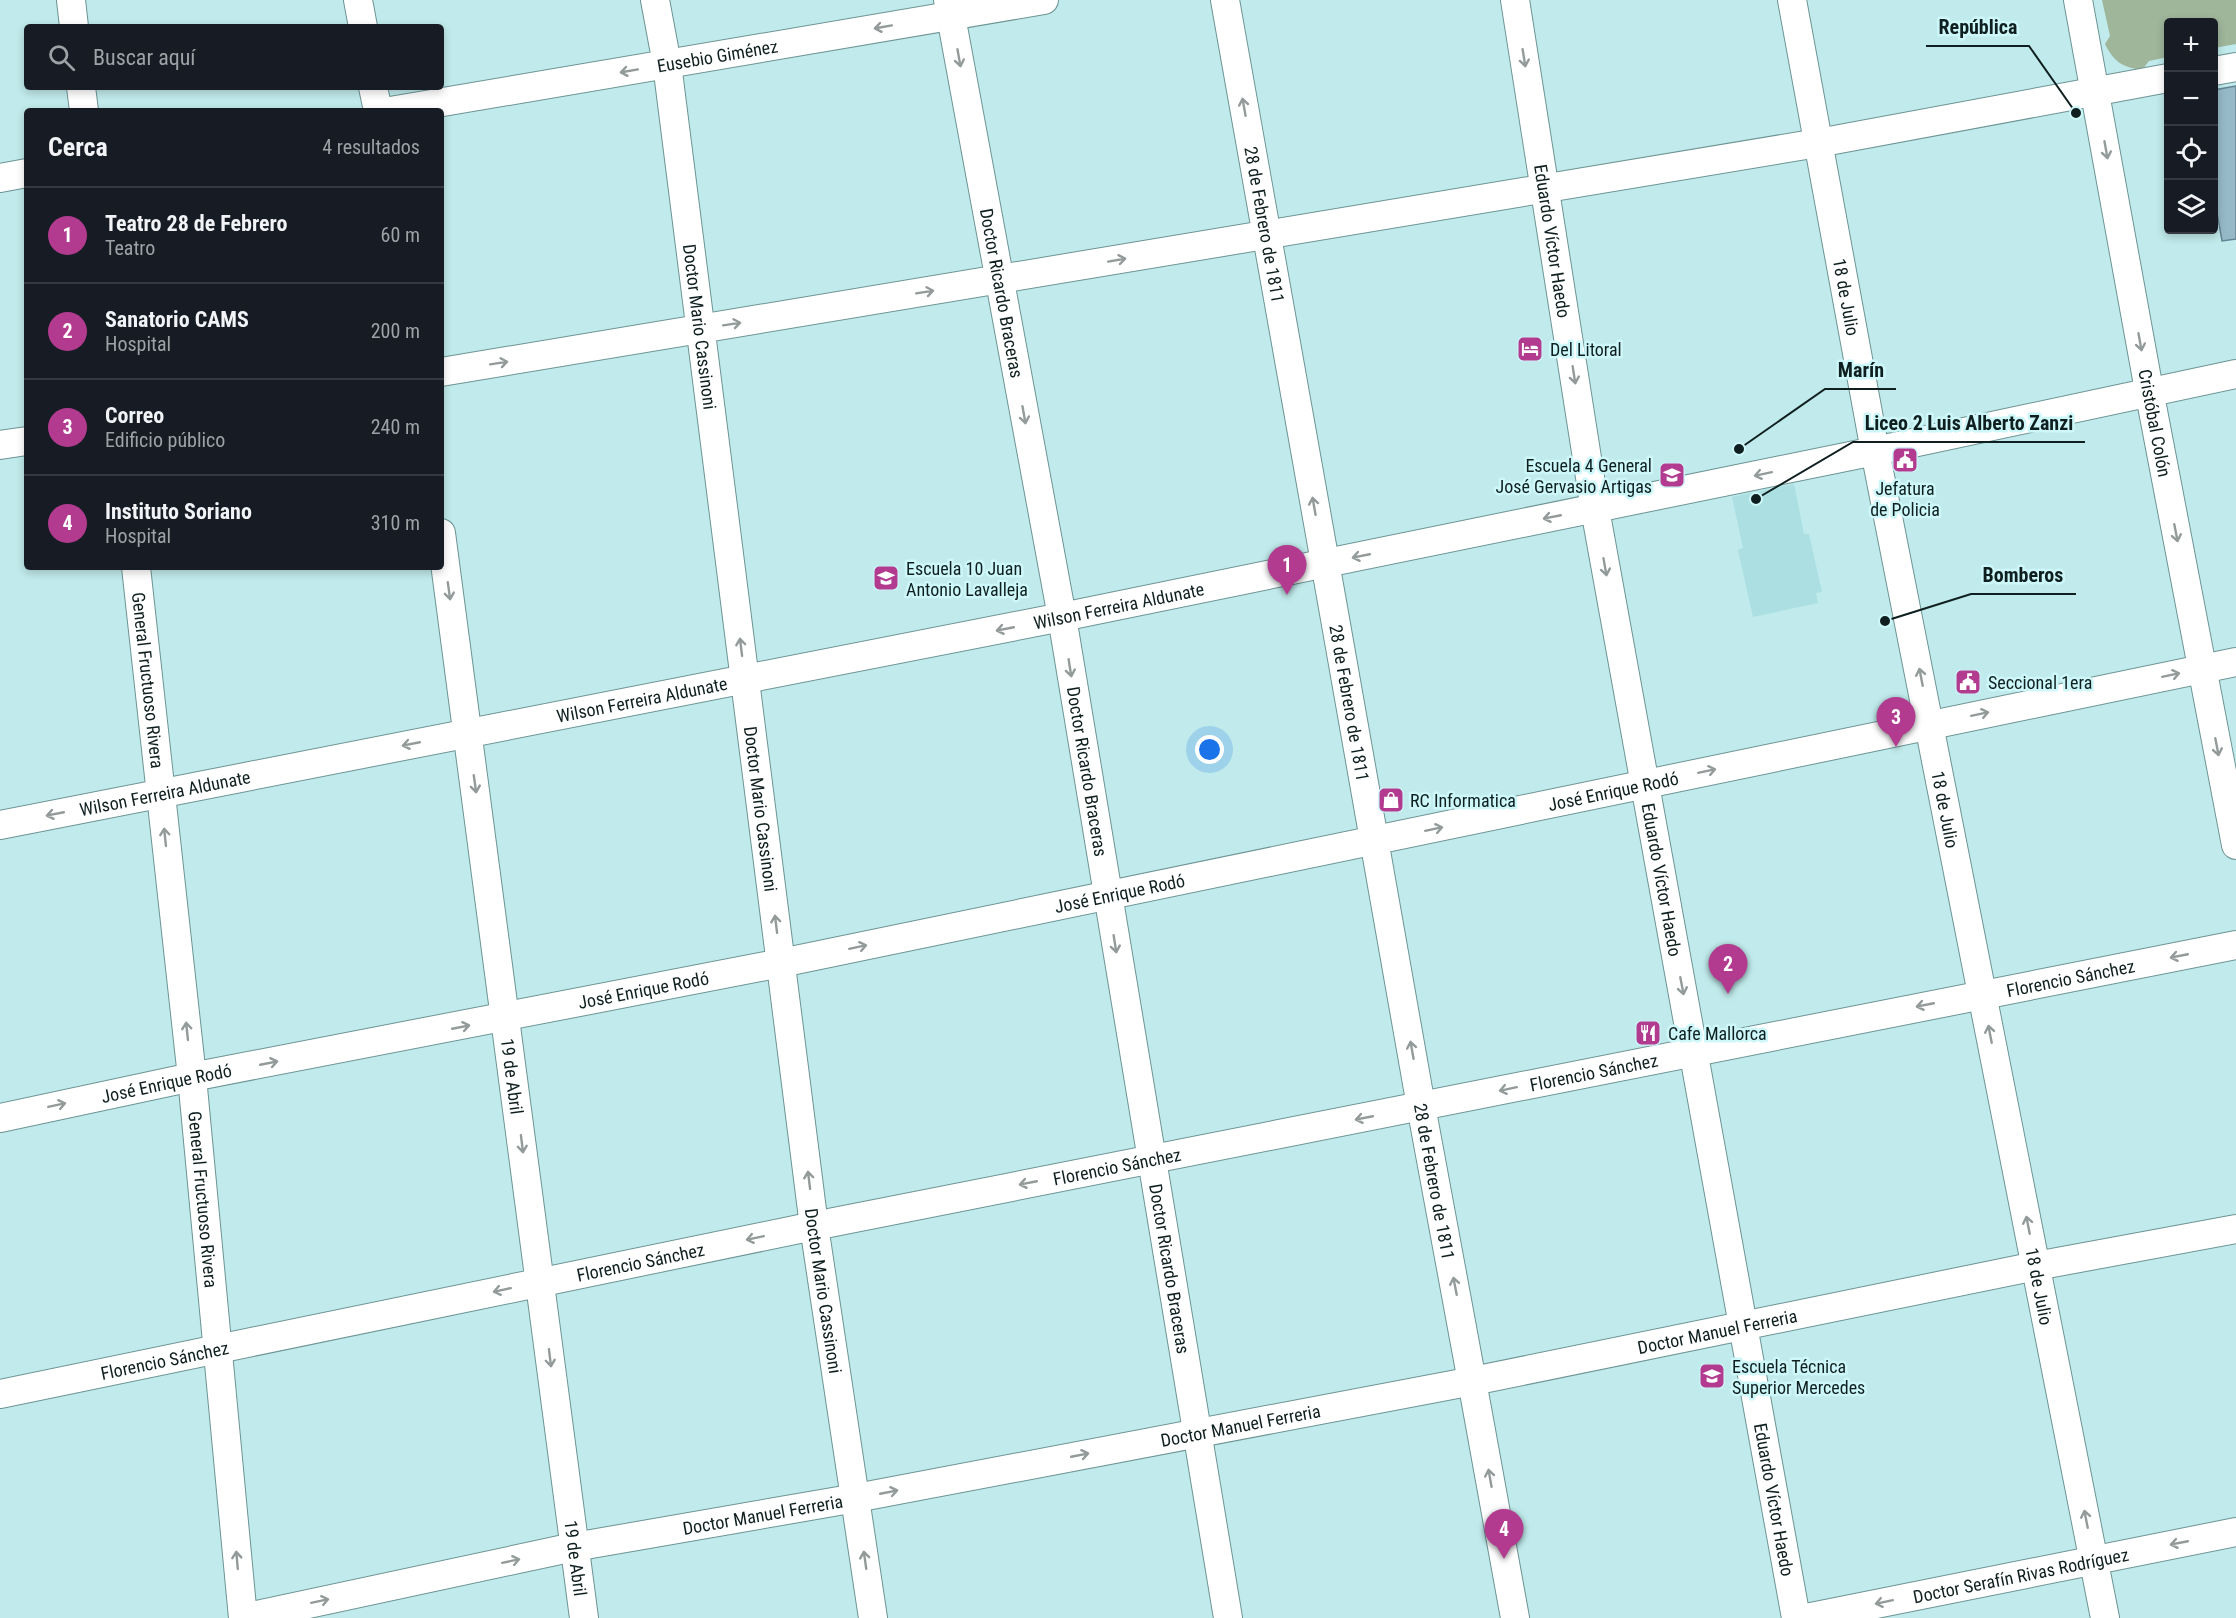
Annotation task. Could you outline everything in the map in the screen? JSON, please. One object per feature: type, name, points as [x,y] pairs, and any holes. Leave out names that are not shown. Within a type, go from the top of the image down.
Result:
[{"type":"street","points":[[71,0],[74,24]]},
{"type":"street","points":[[358,0],[362,24]]},
{"type":"street","name":"Doctor Mario Cassinoni","points":[[655,0],[667,64],[814,1226],[873,1618]]},
{"type":"street","name":"Eusebio Giménez","points":[[408,108],[667,64],[950,8],[1044,0]]},
{"type":"street","name":"28 de Febrero de 1811","points":[[1225,0],[1324,563],[1515,1618]]},
{"type":"street","name":"Eduardo Víctor Haedo","points":[[1515,0],[1595,509],[1796,1618]]},
{"type":"street","name":"18 de Julio","points":[[1792,0],[1875,451],[2105,1618]]},
{"type":"street","name":"Cristóbal Colón","points":[[2078,0],[2201,669],[2236,845]]},
{"type":"street","name":"Doctor Ricardo Braceras","points":[[950,8],[1062,617],[1150,1159],[1228,1618]]},
{"type":"street","points":[[2088,49],[2111,70],[2139,83]]},
{"type":"street","points":[[2218,69],[2236,67]]},
{"type":"street","points":[[444,372],[1818,143],[2164,79]]},
{"type":"street","points":[[81,90],[84,108]]},
{"type":"street","points":[[374,90],[377,108]]},
{"type":"street","points":[[0,177],[24,173]]},
{"type":"street","name":"Wilson Ferreira Aldunate","points":[[0,825],[746,681],[1595,509],[1875,451],[2149,390],[2236,374]]},
{"type":"street","points":[[0,445],[24,441]]},
{"type":"street","name":"19 de Abril","points":[[444,555],[584,1618]]},
{"type":"street","name":"General Fructuoso Rivera","points":[[136,570],[192,1077],[243,1618]]},
{"type":"street","name":"José Enrique Rodó","points":[[0,1118],[192,1077],[781,963],[2236,662]]},
{"type":"street","name":"Florencio Sánchez","points":[[0,1394],[814,1226],[2236,945]]},
{"type":"street","name":"Doctor Manuel Ferreria","points":[[243,1618],[574,1547],[856,1498],[1473,1381],[1743,1328],[2036,1266],[2236,1229]]},
{"type":"street","name":"Doctor Serafín Rivas Rodríguez","points":[[1806,1618],[2236,1532]]},
{"type":"shaded area","points":[[1794,484],[1804,534],[1809,534],[1822,592],[1816,593],[1818,603],[1753,617],[1738,550],[1743,548],[1732,497]]},
{"type":"green space","points":[[2102,0],[2236,0],[2236,44],[2218,47],[2218,18],[2164,18],[2164,58],[2149,61],[2142,70],[2119,63],[2115,59],[2105,44],[2110,36]]},
{"type":"building","points":[[2236,86],[2236,239],[2222,241],[2218,218],[2218,89]]},
{"type":"place","name":"República","points":[[2076,113]]},
{"type":"place","name":"Del Litoral","points":[[1530,349]]},
{"type":"place","name":"Marín","points":[[1739,449]]},
{"type":"place","name":"Jefatura de Policia","points":[[1905,460]]},
{"type":"place","name":"Escuela 4 General José Gervasio Artigas","points":[[1672,475]]},
{"type":"place","name":"Liceo 2 Luis Alberto Zanzi","points":[[1756,499]]},
{"type":"place","name":"Escuela 10 Juan Antonio Lavalleja","points":[[886,578]]},
{"type":"place","name":"Teatro 28 de Febrero","points":[[1287,595]]},
{"type":"place","name":"Bomberos","points":[[1885,621]]},
{"type":"place","name":"Seccional 1era","points":[[1968,682]]},
{"type":"place","name":"Correo","points":[[1896,747]]},
{"type":"place","name":"RC Informatica","points":[[1391,800]]},
{"type":"place","name":"Sanatorio CAMS","points":[[1728,994]]},
{"type":"place","name":"Cafe Mallorca","points":[[1648,1033]]},
{"type":"place","name":"Escuela Técnica Superior Mercedes","points":[[1712,1376]]},
{"type":"place","name":"Instituto Soriano","points":[[1504,1559]]}]
